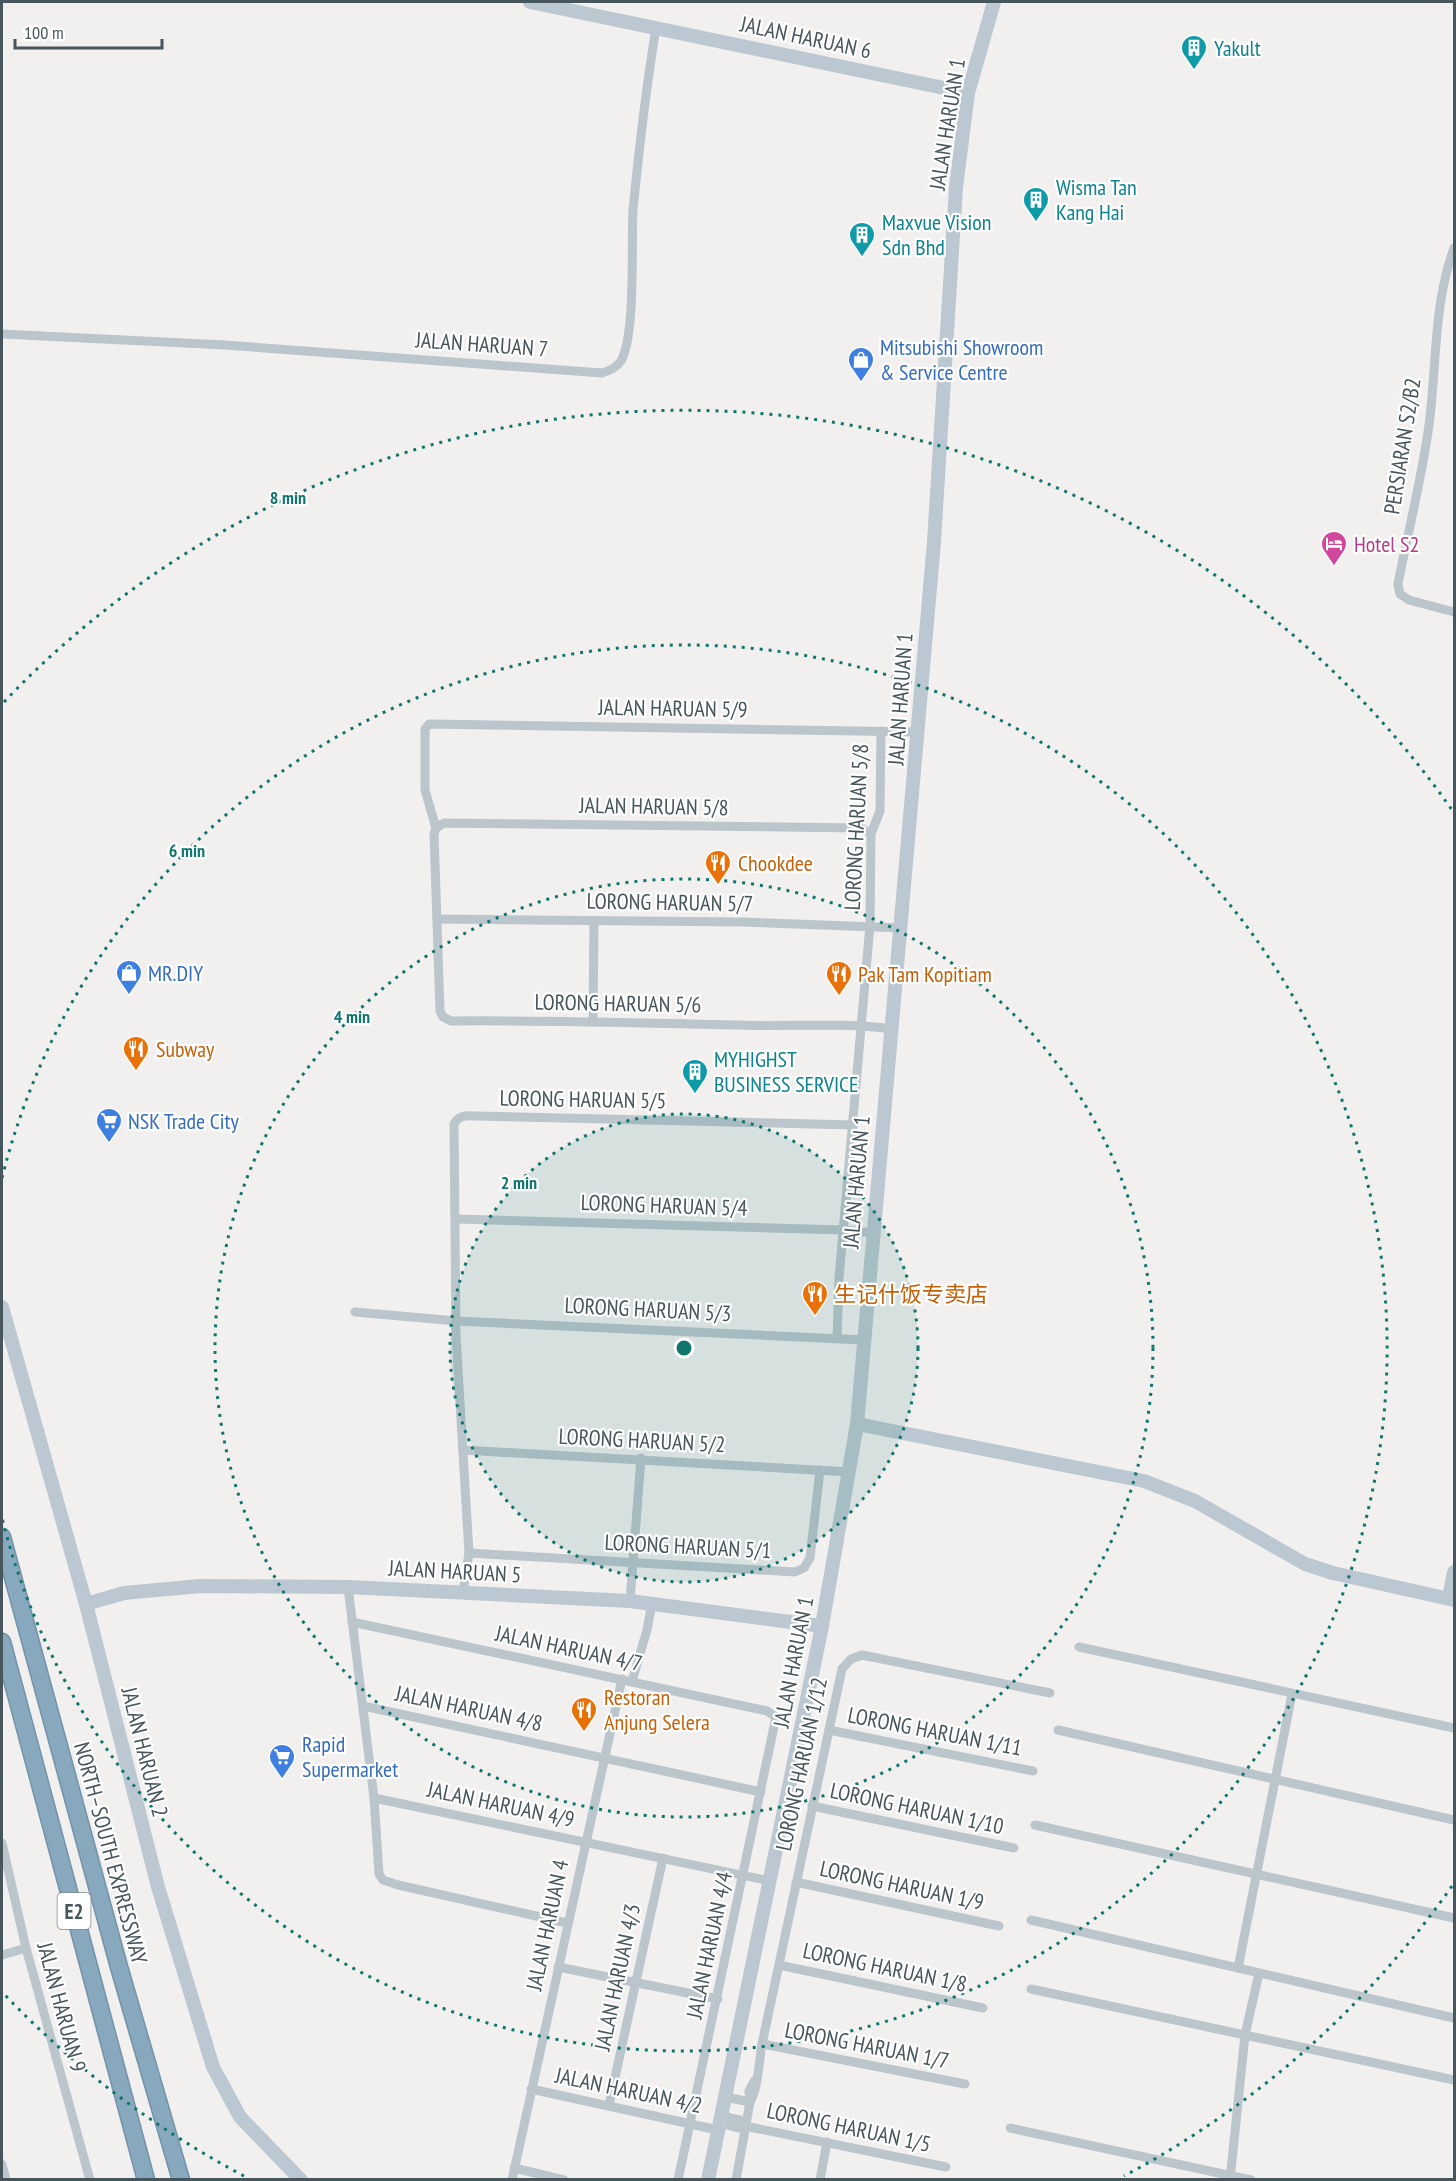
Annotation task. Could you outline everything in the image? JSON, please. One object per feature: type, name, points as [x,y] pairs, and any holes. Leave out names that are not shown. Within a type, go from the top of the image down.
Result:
[{"type":"highway","name":"NORTH–SOUTH EXPRESSWAY","points":[[2,1537],[119,1967],[181,2180]]},
{"type":"highway","name":"E2","points":[[2,1642],[146,2180]]},
{"type":"main road","name":"JALAN HARUAN 6","points":[[530,2],[968,93]]},
{"type":"main road","name":"JALAN HARUAN 1","points":[[708,2180],[822,1626],[857,1424],[872,1233],[919,732],[950,318],[956,187],[968,93],[994,2]]},
{"type":"main road","name":"JALAN HARUAN 2","points":[[2,1307],[86,1604],[158,1887],[213,2067],[240,2117],[301,2180]]},
{"type":"main road","points":[[857,1424],[1144,1481],[1196,1501],[1305,1564],[1333,1573],[1452,1599],[1455,1572]]},
{"type":"main road","name":"JALAN HARUAN 5","points":[[86,1604],[124,1593],[200,1586],[348,1587],[630,1601],[822,1626]]},
{"type":"street","name":"JALAN HARUAN 7","points":[[2,334],[214,344],[602,373],[612,370],[620,361],[627,338],[633,212],[645,101],[656,28]]},
{"type":"street","name":"PERSIARAN S2/B2","points":[[1455,248],[1441,295],[1435,335],[1429,426],[1398,584],[1400,594],[1409,600],[1455,612]]},
{"type":"street","name":"JALAN HARUAN 5/9","points":[[436,828],[425,790],[426,726],[919,732]]},
{"type":"street","name":"LORONG HARUAN 5/8","points":[[844,1230],[870,925],[871,834],[880,811],[881,731]]},
{"type":"street","name":"JALAN HARUAN 5/8","points":[[436,828],[444,823],[604,824],[861,828],[871,834]]},
{"type":"street","points":[[436,828],[434,834],[437,919]]},
{"type":"street","name":"LORONG HARUAN 5/7","points":[[437,919],[870,925],[902,928]]},
{"type":"street","name":"LORONG HARUAN 5/6","points":[[437,919],[440,1011],[443,1017],[451,1021],[593,1020],[739,1025],[862,1025],[891,1029]]},
{"type":"street","points":[[593,1020],[594,921]]},
{"type":"street","name":"LORONG HARUAN 5/5","points":[[456,1219],[454,1124],[460,1116],[854,1125]]},
{"type":"street","points":[[456,1219],[457,1321],[470,1552],[463,1593]]},
{"type":"street","name":"LORONG HARUAN 5/4","points":[[456,1219],[844,1230],[872,1233]]},
{"type":"street","points":[[837,1336],[844,1230]]},
{"type":"street","name":"LORONG HARUAN 5/3","points":[[355,1312],[457,1321],[837,1336],[863,1340]]},
{"type":"street","name":"LORONG HARUAN 5/2","points":[[463,1450],[641,1458],[849,1472]]},
{"type":"street","points":[[630,1601],[635,1562],[641,1458]]},
{"type":"street","name":"LORONG HARUAN 5/1","points":[[470,1552],[795,1572],[804,1568],[810,1558],[820,1470]]},
{"type":"street","points":[[348,1587],[374,1797],[377,1867],[383,1880],[567,1923]]},
{"type":"street","name":"JALAN HARUAN 4","points":[[512,2180],[603,1756],[627,1680],[645,1639],[652,1603]]},
{"type":"street","name":"JALAN HARUAN 4/7","points":[[352,1622],[767,1711],[776,1717]]},
{"type":"street","points":[[1079,1647],[1455,1728]]},
{"type":"street","name":"LORONG HARUAN 1/12","points":[[736,2180],[750,2102],[749,2091],[755,2080],[842,1669],[851,1659],[862,1655],[1050,1693]]},
{"type":"street","points":[[1238,1968],[1292,1694]]},
{"type":"street","name":"JALAN HARUAN 4/8","points":[[363,1706],[603,1756],[761,1792]]},
{"type":"street","name":"JALAN HARUAN 4/4","points":[[678,2180],[776,1717]]},
{"type":"street","name":"LORONG HARUAN 1/11","points":[[829,1730],[1033,1771]]},
{"type":"street","points":[[1058,1730],[1455,1820]]},
{"type":"street","name":"JALAN HARUAN 4/9","points":[[374,1797],[770,1881]]},
{"type":"street","name":"LORONG HARUAN 1/10","points":[[812,1806],[1014,1848]]},
{"type":"street","points":[[1035,1825],[1455,1918]]},
{"type":"street","name":"JALAN HARUAN 9","points":[[2,1843],[26,1948],[90,2180]]},
{"type":"street","name":"JALAN HARUAN 4/3","points":[[609,2105],[663,1858]]},
{"type":"street","name":"LORONG HARUAN 1/9","points":[[796,1882],[999,1926]]},
{"type":"street","points":[[1031,1920],[1455,2018]]},
{"type":"street","points":[[2,1955],[26,1948]]},
{"type":"street","name":"LORONG HARUAN 1/8","points":[[778,1965],[983,2008]]},
{"type":"street","points":[[558,1967],[718,1999]]},
{"type":"street","points":[[1231,2177],[1245,2035],[1259,1973]]},
{"type":"street","points":[[1031,1989],[1455,2080]]},
{"type":"street","name":"LORONG HARUAN 1/7","points":[[762,2044],[965,2084]]},
{"type":"street","name":"JALAN HARUAN 4/2","points":[[531,2089],[691,2123],[720,2123]]},
{"type":"street","points":[[725,2097],[750,2102]]},
{"type":"street","name":"LORONG HARUAN 1/5","points":[[720,2123],[740,2120],[745,2126],[946,2167]]},
{"type":"street","points":[[1010,2128],[1251,2180]]},
{"type":"street","points":[[820,2180],[827,2142]]},
{"type":"street","points":[[2,2164],[6,2180]]},
{"type":"street","points":[[514,2168],[564,2180]]},
{"type":"place","name":"Yakult","points":[[1194,71]]},
{"type":"place","name":"Wisma Tan Kang Hai","points":[[1036,223]]},
{"type":"place","name":"Maxvue Vision Sdn Bhd","points":[[862,258]]},
{"type":"place","name":"Mitsubishi Showroom & Service Centre","points":[[861,383]]},
{"type":"place","name":"Hotel S2","points":[[1334,567]]},
{"type":"place","name":"Chookdee","points":[[718,886]]},
{"type":"place","name":"MR.DIY","points":[[129,996]]},
{"type":"place","name":"Pak Tam Kopitiam","points":[[839,997]]},
{"type":"place","name":"Subway","points":[[136,1072]]},
{"type":"place","name":"MYHIGHST BUSINESS SERVICE","points":[[695,1095]]},
{"type":"place","name":"NSK Trade City","points":[[109,1144]]},
{"type":"place","name":"生记什饭专卖店","points":[[815,1317]]},
{"type":"place","name":"Restoran Anjung Selera","points":[[584,1733]]},
{"type":"place","name":"Rapid Supermarket","points":[[282,1780]]}]
